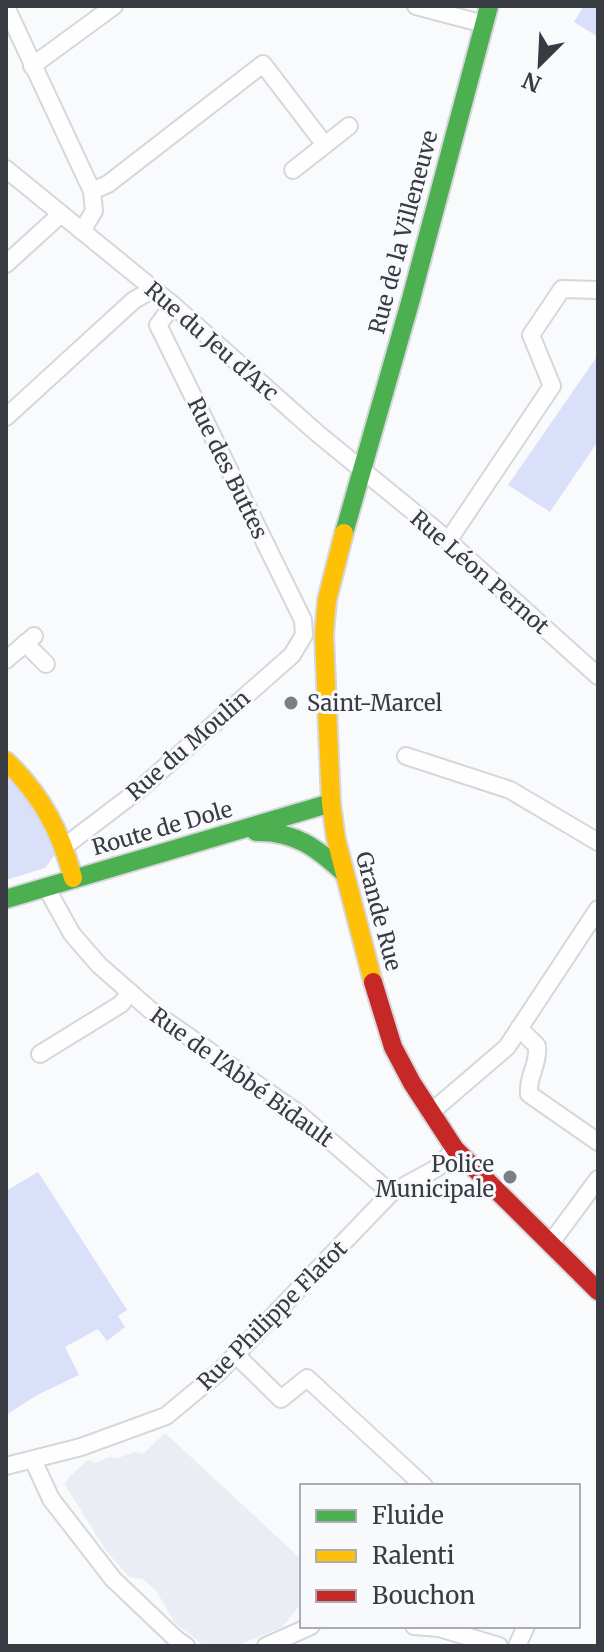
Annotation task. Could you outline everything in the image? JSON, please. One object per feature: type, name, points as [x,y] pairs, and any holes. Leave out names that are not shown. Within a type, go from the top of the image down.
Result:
[{"type":"main road","name":"Rue de la Villeneuve","points":[[361,470],[411,299],[486,15]]},
{"type":"main road","name":"Grande Rue","points":[[361,470],[335,564],[325,623],[324,680],[331,803],[344,873],[382,1015],[393,1047],[430,1113],[455,1149],[598,1291]]},
{"type":"main road","points":[[6,761],[38,796],[54,820],[73,878]]},
{"type":"main road","name":"Route de Dole","points":[[6,899],[331,803]]},
{"type":"main road","points":[[230,833],[268,831],[299,837],[312,844],[344,873]]},
{"type":"street","points":[[32,66],[114,6]]},
{"type":"street","points":[[416,6],[486,15]]},
{"type":"street","points":[[6,7],[92,191],[94,211],[82,231]]},
{"type":"street","points":[[92,191],[108,184],[263,64],[325,145]]},
{"type":"street","points":[[293,170],[349,126]]},
{"type":"street","name":"Rue du Jeu d'Arc","points":[[6,169],[173,305],[361,470]]},
{"type":"street","points":[[6,264],[61,214]]},
{"type":"street","points":[[6,417],[134,300],[154,289]]},
{"type":"street","points":[[448,541],[552,386],[531,335],[562,289],[598,290]]},
{"type":"street","name":"Rue des Buttes","points":[[173,305],[158,325],[303,620],[304,635]]},
{"type":"street","name":"Rue Léon Pernot","points":[[361,470],[448,541],[598,676]]},
{"type":"street","name":"Rue du Moulin","points":[[65,846],[140,789],[292,655],[304,635]]},
{"type":"street","points":[[6,660],[30,640],[46,664]]},
{"type":"street","points":[[406,756],[510,790],[598,842]]},
{"type":"street","name":"Rue de l'Abbé Bidault","points":[[46,887],[72,934],[99,965],[171,1026],[298,1113],[391,1193]]},
{"type":"street","points":[[430,1113],[507,1047],[591,934],[598,909]]},
{"type":"street","name":"Rue de l'Abbé Bidault","points":[[40,1054],[121,1004],[130,992]]},
{"type":"street","points":[[519,1028],[537,1046],[538,1060],[528,1085],[529,1094],[598,1142]]},
{"type":"street","name":"Rue Philippe Flatot","points":[[6,1466],[81,1447],[166,1416],[219,1372],[391,1193],[437,1168],[455,1149]]},
{"type":"street","points":[[550,1244],[598,1179]]},
{"type":"street","points":[[236,1355],[281,1399],[307,1378],[422,1484]]},
{"type":"street","points":[[33,1460],[51,1499],[113,1579],[186,1646]]},
{"type":"street","points":[[266,1646],[306,1628]]},
{"type":"street","points":[[442,1628],[499,1646]]},
{"type":"shaded area","points":[[584,6],[598,6],[598,37],[574,22]]},
{"type":"shaded area","points":[[598,355],[598,441],[550,512],[508,485]]},
{"type":"shaded area","points":[[6,776],[37,811],[57,852],[45,868],[6,880]]},
{"type":"shaded area","points":[[38,1172],[127,1310],[118,1316],[125,1327],[107,1341],[98,1329],[65,1347],[79,1375],[37,1395],[6,1415],[6,1191]]},
{"type":"shaded area","points":[[165,1433],[300,1558],[300,1605],[281,1628],[236,1646],[203,1645],[174,1622],[157,1592],[143,1579],[129,1577],[107,1552],[65,1485],[69,1477],[88,1460],[96,1463],[108,1457],[118,1458],[135,1452],[143,1454]]},
{"type":"traffic: fast","points":[[344,533],[411,299],[489,6]]},
{"type":"traffic: fast","points":[[6,899],[331,803]]},
{"type":"traffic: fast","points":[[256,832],[294,838],[324,856],[344,873]]},
{"type":"traffic: slow","points":[[344,533],[327,600],[324,634],[331,803],[336,839],[373,982]]},
{"type":"traffic: slow","points":[[6,761],[30,787],[48,815],[73,878]]},
{"type":"traffic: jam","points":[[373,982],[393,1047],[412,1083],[455,1149],[598,1291]]},
{"type":"place","name":"Saint-Marcel","points":[[291,703]]},
{"type":"place","name":"Police Municipale","points":[[510,1177]]}]
